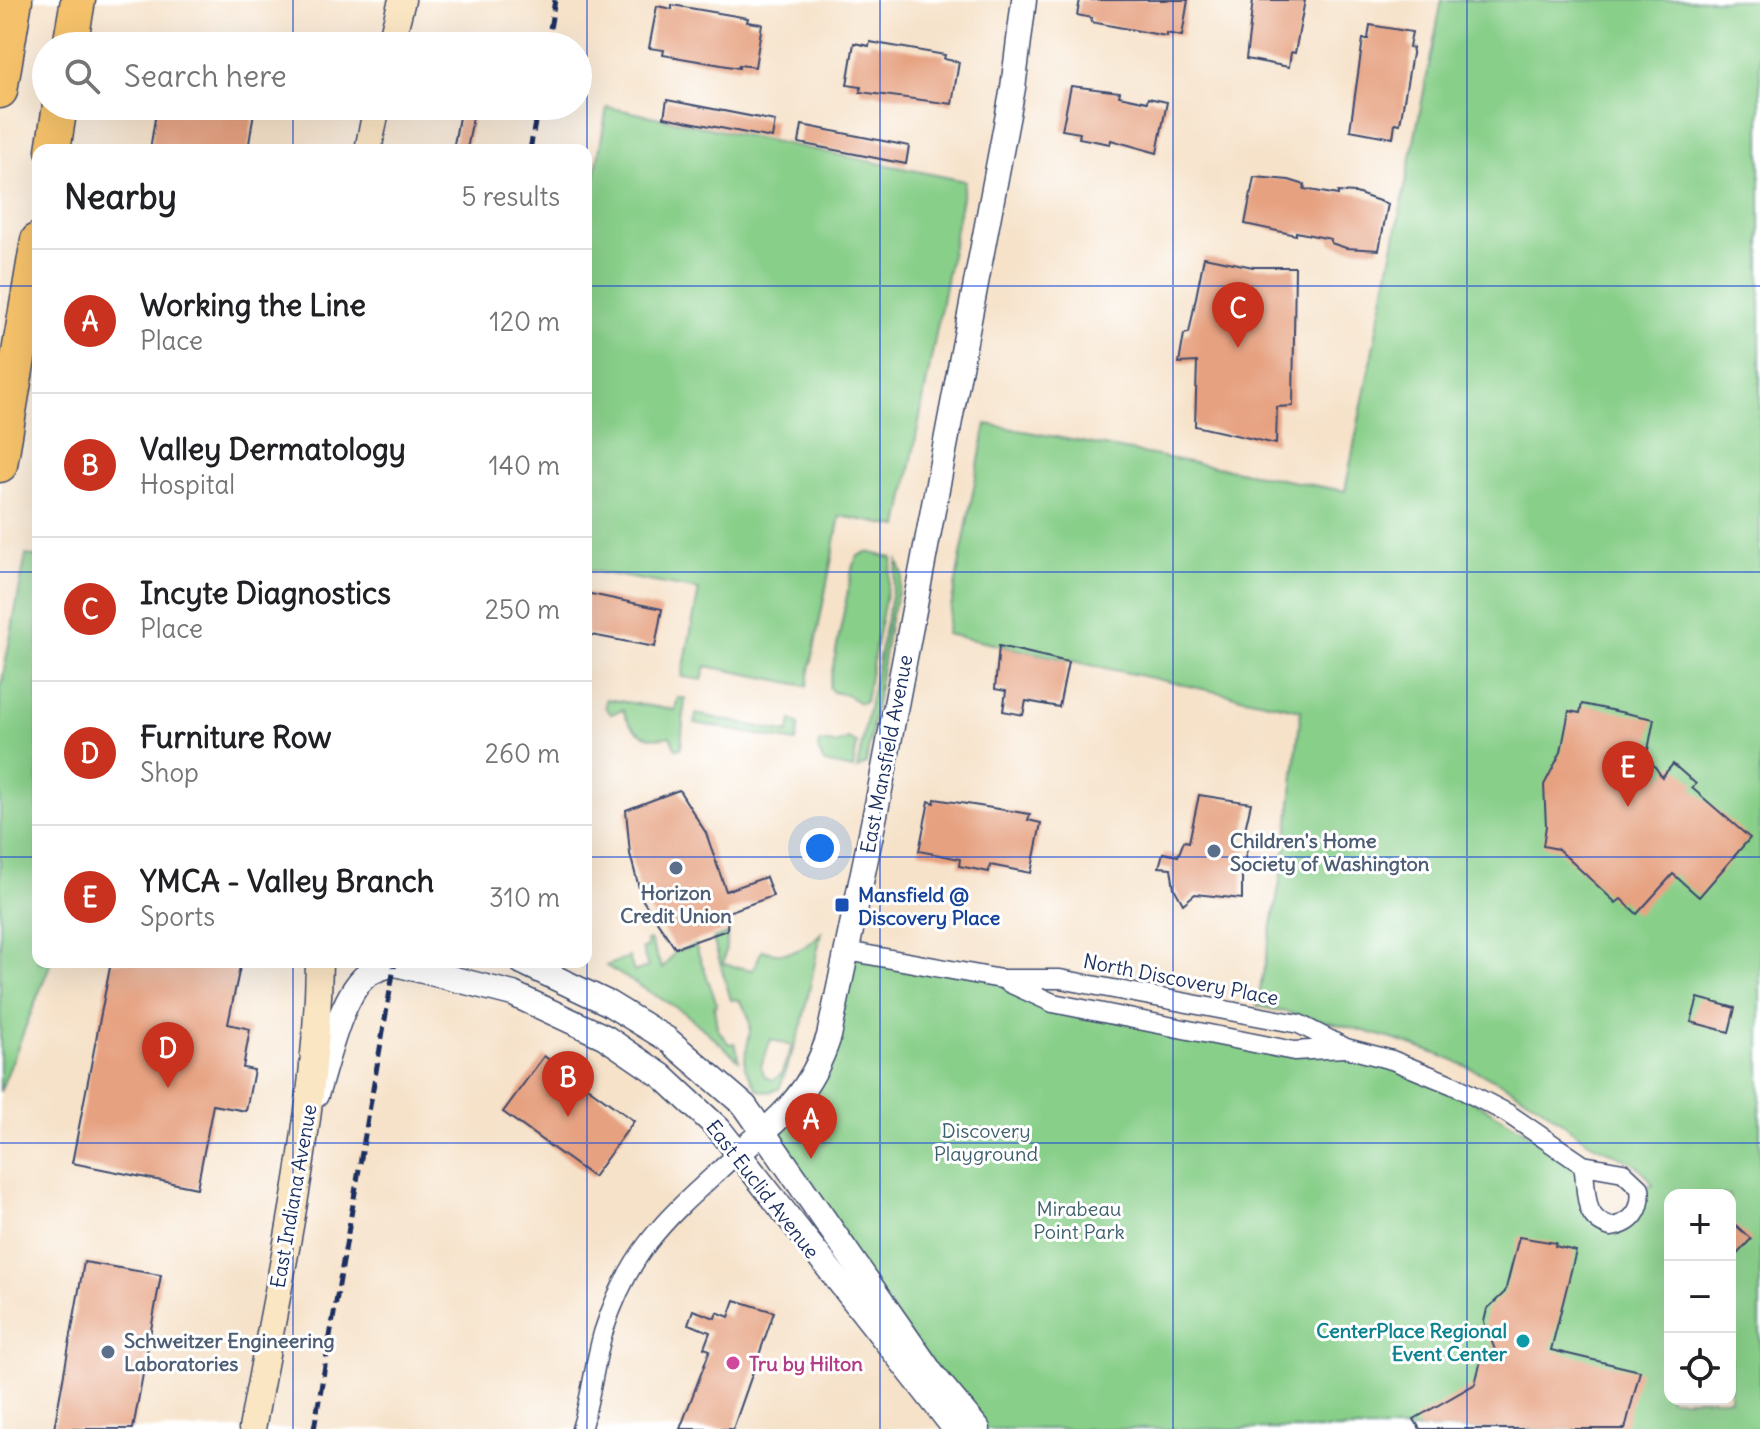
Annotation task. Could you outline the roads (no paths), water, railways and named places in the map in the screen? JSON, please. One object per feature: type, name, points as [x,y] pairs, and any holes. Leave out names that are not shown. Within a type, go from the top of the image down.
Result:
[{"type":"highway","points":[[0,91],[15,0]]},
{"type":"highway","points":[[72,32],[78,0]]},
{"type":"highway","points":[[54,144],[58,120]]},
{"type":"highway","points":[[0,465],[32,276]]},
{"type":"main road","points":[[394,32],[402,0]]},
{"type":"main road","points":[[369,144],[374,120]]},
{"type":"main road","name":"East Indiana Avenue","points":[[252,1429],[309,1116],[318,1025],[319,968]]},
{"type":"street","name":"East Mansfield Avenue","points":[[581,1429],[603,1335],[619,1289],[646,1242],[803,1093],[820,1064],[847,951],[1016,73],[1024,0]]},
{"type":"street","name":"North Discovery Place","points":[[847,951],[1001,979],[1060,979],[1299,1024],[1346,1048],[1422,1071],[1487,1102],[1583,1165]]},
{"type":"street","points":[[309,1116],[347,1004],[357,985],[367,975],[382,968]]},
{"type":"street","name":"East Euclid Avenue","points":[[412,968],[513,994],[605,1037],[662,1076],[719,1129],[955,1429]]},
{"type":"street","name":"East Euclid Avenue","points":[[535,968],[595,996],[667,1039],[745,1106],[933,1375],[978,1429]]},
{"type":"street","name":"North Discovery Place","points":[[1001,979],[1053,1003],[1294,1051],[1346,1048]]},
{"type":"railway","points":[[549,32],[555,0]]},
{"type":"railway","points":[[531,144],[535,120]]},
{"type":"railway","points":[[314,1429],[394,968]]},
{"type":"place","name":"Incyte Diagnostics","points":[[1238,348]]},
{"type":"place","name":"YMCA - Valley Branch","points":[[1628,807]]},
{"type":"place","name":"Children's Home Society of Washington","points":[[1214,851]]},
{"type":"place","name":"Horizon Credit Union","points":[[676,868]]},
{"type":"place","name":"Mansfield @ Discovery Place","points":[[842,905]]},
{"type":"place","name":"Furniture Row","points":[[168,1088]]},
{"type":"place","name":"Valley Dermatology","points":[[568,1117]]},
{"type":"place","name":"Working the Line","points":[[811,1159]]},
{"type":"place","name":"CenterPlace Regional Event Center","points":[[1523,1341]]},
{"type":"place","name":"Schweitzer Engineering Laboratories","points":[[108,1352]]},
{"type":"place","name":"Tru by Hilton","points":[[733,1363]]},
{"type":"park label","name":"Discovery Playground","points":[[986,1142]]},
{"type":"park label","name":"Mirabeau Point Park","points":[[1079,1220]]}]
